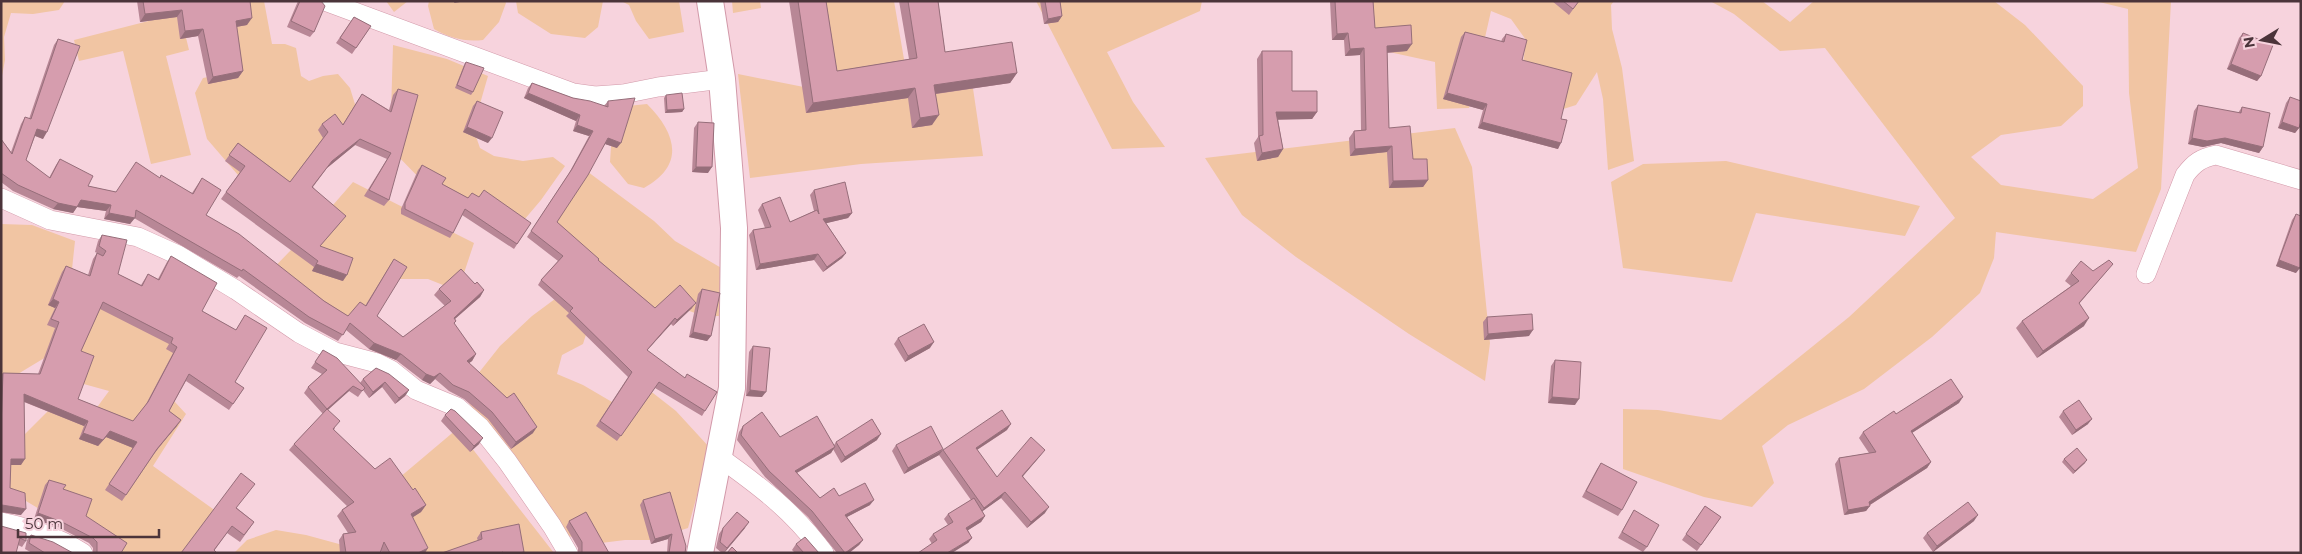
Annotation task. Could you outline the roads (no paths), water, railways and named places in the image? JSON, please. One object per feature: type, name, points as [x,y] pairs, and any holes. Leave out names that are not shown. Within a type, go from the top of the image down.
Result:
[{"type":"street","points":[[325,1],[573,93],[595,96],[623,94],[658,87],[722,80]]},
{"type":"street","points":[[700,553],[732,388],[734,228],[722,80],[710,1]]},
{"type":"street","points":[[2146,274],[2185,175],[2195,162],[2205,157],[2216,156],[2301,180]]},
{"type":"street","points":[[1,198],[50,220],[146,240],[178,255],[220,280],[299,333],[321,345],[335,352],[377,362],[391,370],[416,390],[457,407],[480,427],[501,454],[552,526],[568,553]]},
{"type":"street","points":[[720,457],[771,494],[805,527],[824,553]]},
{"type":"street","points":[[1,522],[38,530],[60,539],[83,553]]}]
